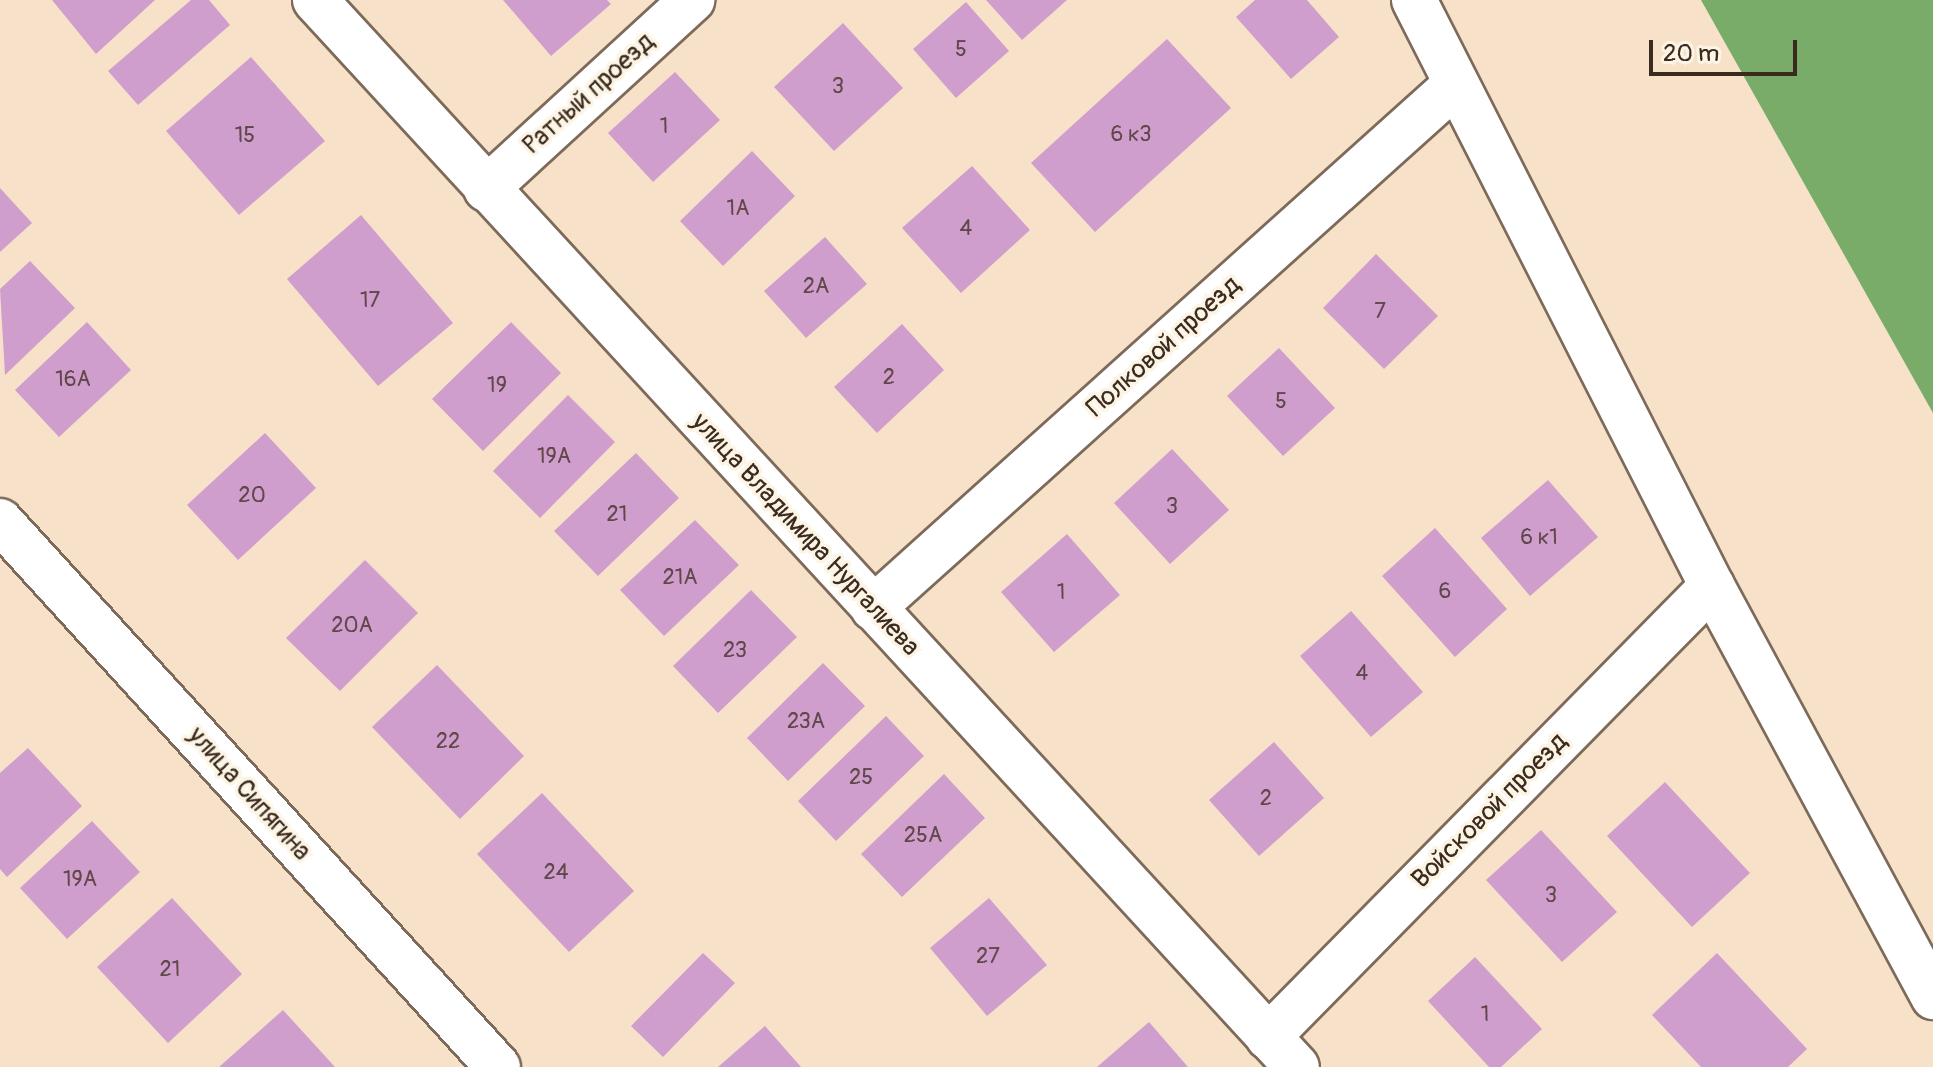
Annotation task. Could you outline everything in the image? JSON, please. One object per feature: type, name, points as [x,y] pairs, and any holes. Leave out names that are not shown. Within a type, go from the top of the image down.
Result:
[{"type":"street","name":"улица Владимира Нургалиева","points":[[315,0],[1282,1052]]},
{"type":"street","name":"Ратный проезд","points":[[486,189],[692,0]]},
{"type":"street","points":[[1414,0],[1712,586],[1933,997]]},
{"type":"street","name":"Полковой проезд","points":[[873,608],[1455,85]]},
{"type":"street","name":"улица Сипягина","points":[[0,521],[498,1067]]},
{"type":"street","name":"Войсковой проезд","points":[[1282,1052],[1712,586]]},
{"type":"green space","points":[[1701,0],[1933,0],[1933,413]]},
{"type":"building","points":[[52,0],[155,0],[96,54]]},
{"type":"building","points":[[191,0],[209,0],[230,25],[138,105],[108,71]]},
{"type":"building","points":[[503,0],[607,0],[611,4],[551,56]]},
{"type":"building","points":[[986,0],[1067,0],[1022,40]]},
{"type":"building","points":[[1255,0],[1307,0],[1339,37],[1291,79],[1236,17]]},
{"type":"building","points":[[966,2],[1009,51],[956,98],[913,49]]},
{"type":"building","points":[[843,23],[903,88],[834,151],[774,87]]},
{"type":"building","points":[[1167,39],[1231,108],[1095,232],[1031,163]]},
{"type":"building","points":[[251,57],[325,141],[239,215],[166,131]]},
{"type":"building","points":[[675,72],[720,120],[653,182],[608,133]]},
{"type":"building","points":[[752,151],[795,196],[723,266],[680,221]]},
{"type":"building","points":[[972,166],[1030,230],[961,293],[902,228]]},
{"type":"building","points":[[0,188],[32,223],[0,252]]},
{"type":"building","points":[[361,215],[453,323],[378,386],[287,279]]},
{"type":"building","points":[[825,237],[867,284],[806,338],[764,291]]},
{"type":"building","points":[[1376,254],[1438,316],[1384,369],[1323,308]]},
{"type":"building","points":[[30,261],[75,308],[5,375],[0,289]]},
{"type":"building","points":[[87,322],[131,370],[59,437],[15,390]]},
{"type":"building","points":[[511,322],[561,373],[483,451],[432,399]]},
{"type":"building","points":[[902,324],[944,370],[877,433],[834,387]]},
{"type":"building","points":[[1279,348],[1335,408],[1283,456],[1227,396]]},
{"type":"building","points":[[568,395],[615,442],[540,518],[493,471]]},
{"type":"building","points":[[265,433],[316,488],[238,560],[187,505]]},
{"type":"building","points":[[1172,449],[1229,510],[1170,564],[1114,503]]},
{"type":"building","points":[[636,453],[679,498],[598,576],[554,531]]},
{"type":"building","points":[[1548,480],[1598,537],[1530,596],[1481,538]]},
{"type":"building","points":[[695,520],[739,565],[664,636],[620,590]]},
{"type":"building","points":[[1435,528],[1507,609],[1455,657],[1382,576]]},
{"type":"building","points":[[1067,534],[1120,595],[1054,652],[1001,592]]},
{"type":"building","points":[[365,560],[418,613],[340,691],[286,638]]},
{"type":"building","points":[[751,590],[797,637],[718,713],[673,666]]},
{"type":"building","points":[[1351,611],[1423,692],[1371,737],[1300,656]]},
{"type":"building","points":[[823,663],[865,706],[788,781],[747,738]]},
{"type":"building","points":[[437,665],[524,756],[460,819],[372,727]]},
{"type":"building","points":[[886,716],[924,756],[836,841],[798,801]]},
{"type":"building","points":[[1274,742],[1324,798],[1259,856],[1209,800]]},
{"type":"building","points":[[28,748],[82,806],[7,877],[0,869],[0,773]]},
{"type":"building","points":[[944,774],[985,818],[902,897],[861,854]]},
{"type":"building","points":[[1665,782],[1750,873],[1692,927],[1607,836]]},
{"type":"building","points":[[542,793],[634,891],[569,952],[477,854]]},
{"type":"building","points":[[92,821],[140,872],[67,939],[20,888]]},
{"type":"building","points":[[1541,830],[1617,912],[1562,962],[1486,880]]},
{"type":"building","points":[[172,898],[242,974],[168,1043],[97,967]]},
{"type":"building","points":[[989,898],[1047,965],[987,1016],[930,948]]},
{"type":"building","points":[[703,953],[735,983],[663,1057],[631,1026]]},
{"type":"building","points":[[1717,953],[1807,1049],[1788,1067],[1701,1067],[1652,1015]]},
{"type":"building","points":[[1475,957],[1542,1029],[1501,1067],[1489,1067],[1428,1001]]},
{"type":"building","points":[[283,1010],[335,1067],[219,1067]]},
{"type":"building","points":[[1149,1022],[1188,1067],[1097,1067]]},
{"type":"building","points":[[765,1026],[801,1067],[718,1067]]}]
